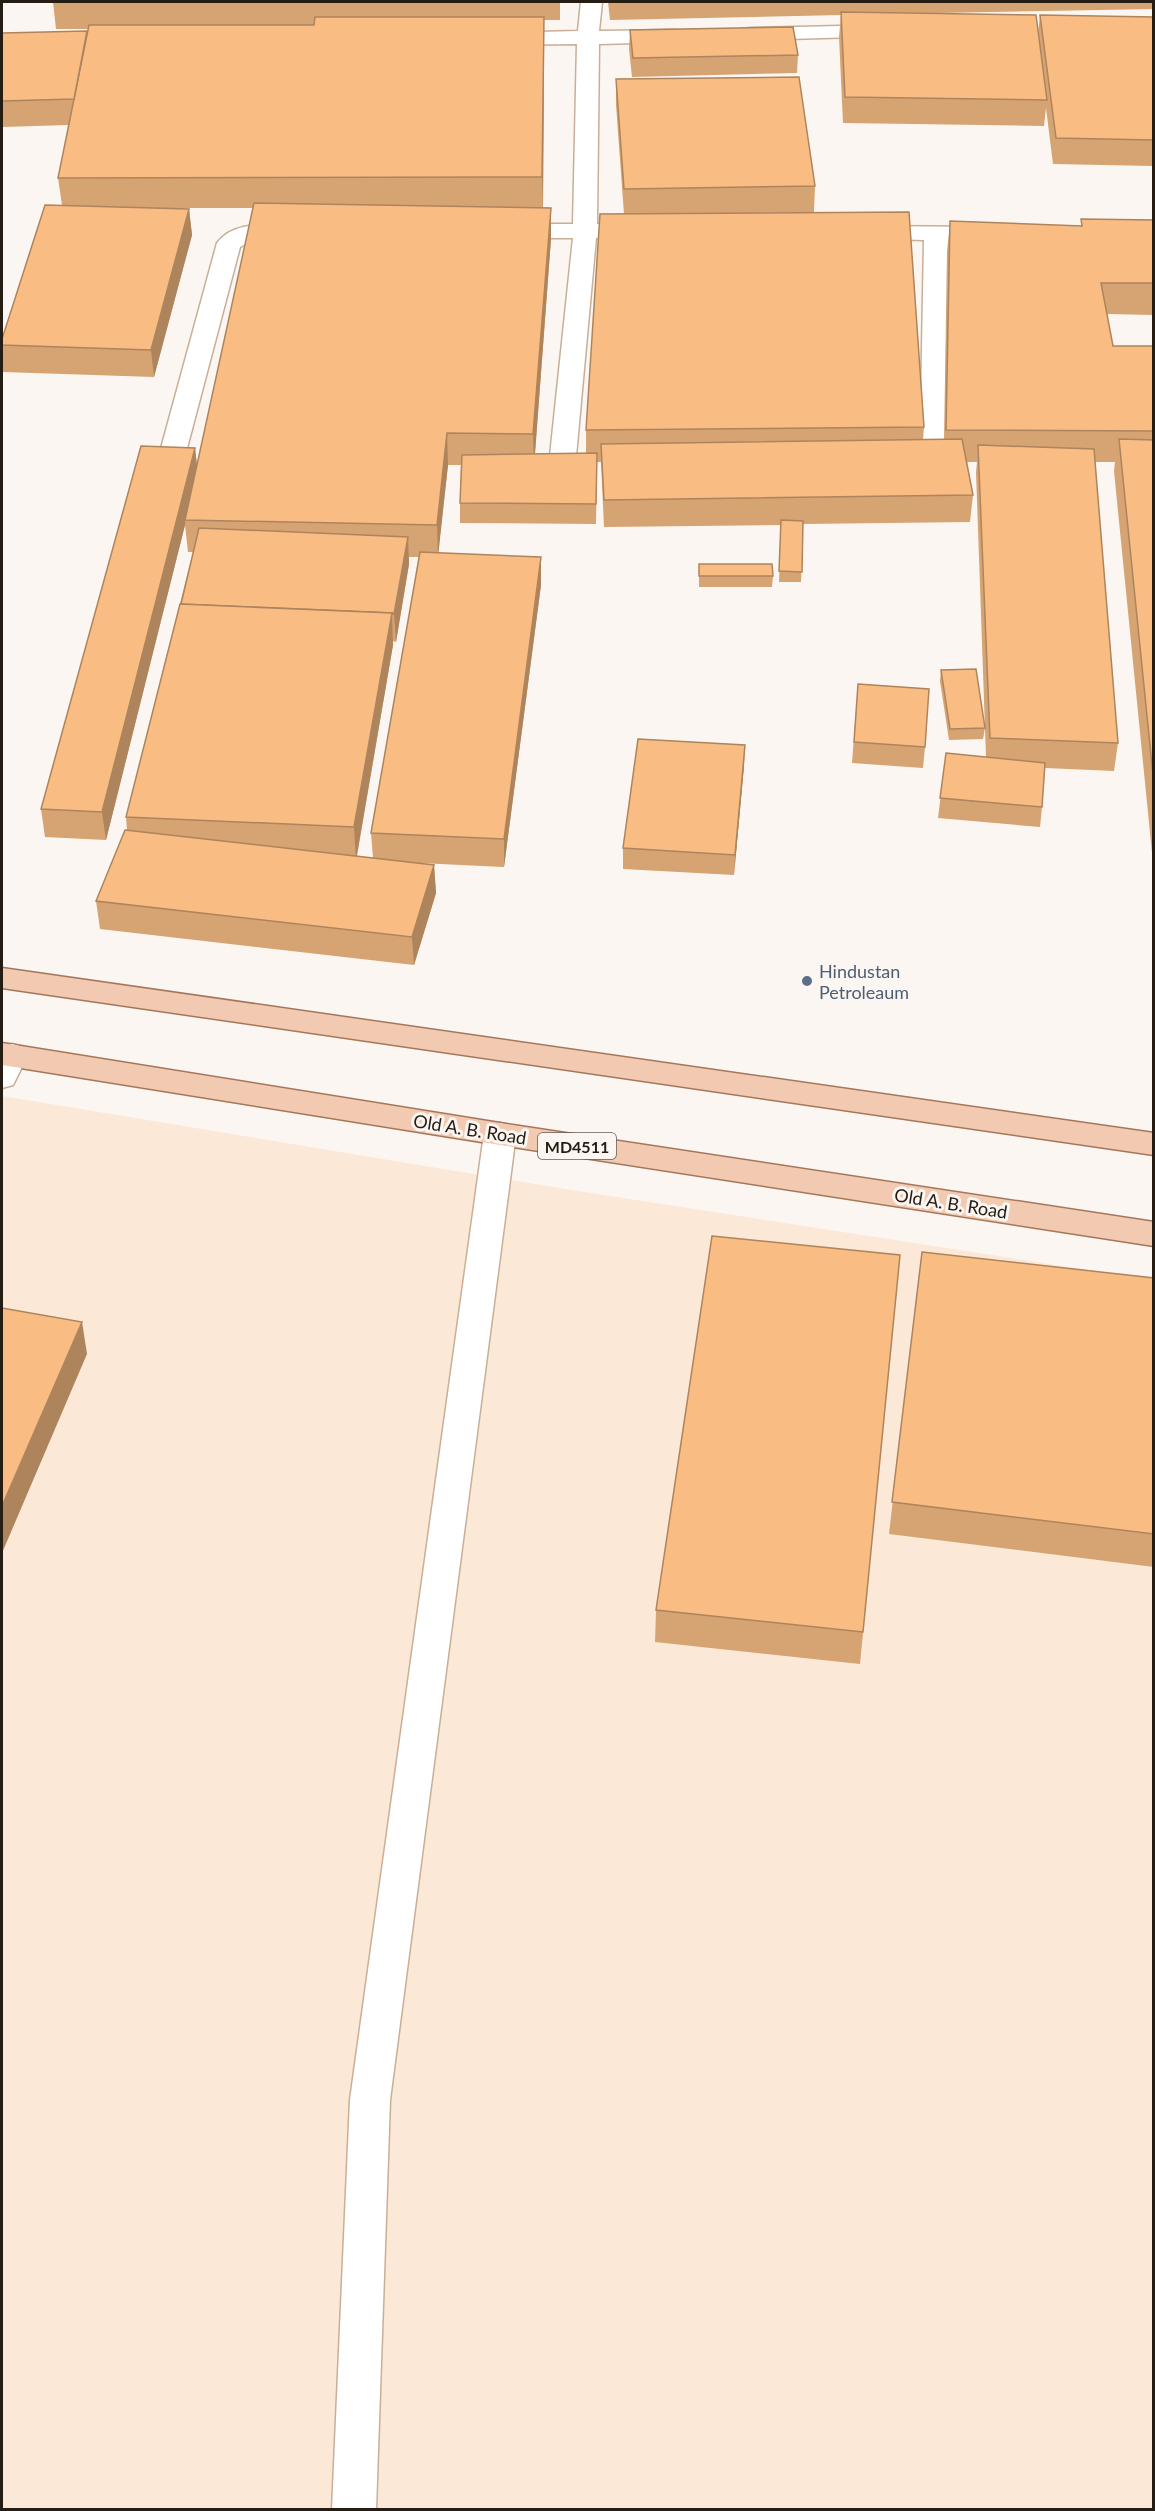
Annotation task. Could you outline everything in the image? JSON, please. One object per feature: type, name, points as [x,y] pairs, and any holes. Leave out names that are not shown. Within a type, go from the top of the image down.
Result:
[{"type":"main road","points":[[2,978],[1154,1144]]},
{"type":"main road","name":"Old A. B. Road","points":[[5,1062],[501,1134],[1154,1234]]},
{"type":"street","points":[[563,456],[585,231],[588,38],[591,2]]},
{"type":"street","points":[[729,35],[906,31]]},
{"type":"street","points":[[480,40],[694,35]]},
{"type":"street","points":[[173,452],[229,243],[250,232],[316,231]]},
{"type":"street","points":[[480,231],[667,231]]},
{"type":"street","points":[[843,233],[1016,234]]},
{"type":"street","points":[[933,456],[936,234]]},
{"type":"street","points":[[354,2510],[370,2100],[501,1134]]},
{"type":"shaded area","points":[[2,1096],[565,1189],[1153,1280],[1153,2509],[2,2509]]},
{"type":"building","points":[[841,12],[1036,15],[1047,100],[845,97]]},
{"type":"building","points":[[1040,15],[1154,17],[1154,140],[1056,138]]},
{"type":"building","points":[[315,17],[544,17],[542,177],[58,178],[89,25],[314,25]]},
{"type":"building","points":[[793,27],[798,55],[633,58],[630,30]]},
{"type":"building","points":[[87,31],[74,99],[2,101],[2,33]]},
{"type":"building","points":[[799,77],[815,186],[624,189],[616,79]]},
{"type":"building","points":[[254,203],[551,208],[533,434],[447,433],[437,525],[185,520]]},
{"type":"building","points":[[45,205],[189,209],[151,350],[2,345]]},
{"type":"building","points":[[909,212],[924,427],[586,430],[600,214]]},
{"type":"building","points":[[1081,219],[1154,220],[1154,283],[1101,283],[1113,346],[1154,346],[1154,431],[946,430],[950,221],[1082,226]]},
{"type":"building","points":[[962,439],[973,495],[604,500],[601,444]]},
{"type":"building","points":[[1119,439],[1154,440],[1154,785]]},
{"type":"building","points":[[978,445],[1094,449],[1118,743],[990,738]]},
{"type":"building","points":[[141,446],[195,448],[102,812],[41,809]]},
{"type":"building","points":[[597,453],[596,504],[460,503],[462,455]]},
{"type":"building","points":[[781,520],[803,521],[802,572],[779,571]]},
{"type":"building","points":[[199,528],[408,537],[394,614],[181,604]]},
{"type":"building","points":[[420,552],[541,557],[504,839],[371,833]]},
{"type":"building","points":[[699,564],[772,564],[773,576],[699,576]]},
{"type":"building","points":[[180,604],[392,613],[354,827],[126,817]]},
{"type":"building","points":[[976,669],[985,728],[950,729],[941,670]]},
{"type":"building","points":[[858,684],[929,689],[925,747],[854,742]]},
{"type":"building","points":[[638,739],[745,745],[735,855],[623,848]]},
{"type":"building","points":[[946,753],[1045,763],[1042,807],[940,798]]},
{"type":"building","points":[[125,830],[434,865],[412,937],[96,901]]},
{"type":"building","points":[[712,1236],[900,1255],[863,1632],[656,1610]]},
{"type":"building","points":[[922,1252],[1154,1278],[1154,1534],[892,1502]]},
{"type":"building","points":[[2,1308],[82,1322],[2,1506]]},
{"type":"place","name":"Hindustan Petroleaum","points":[[807,981]]}]
